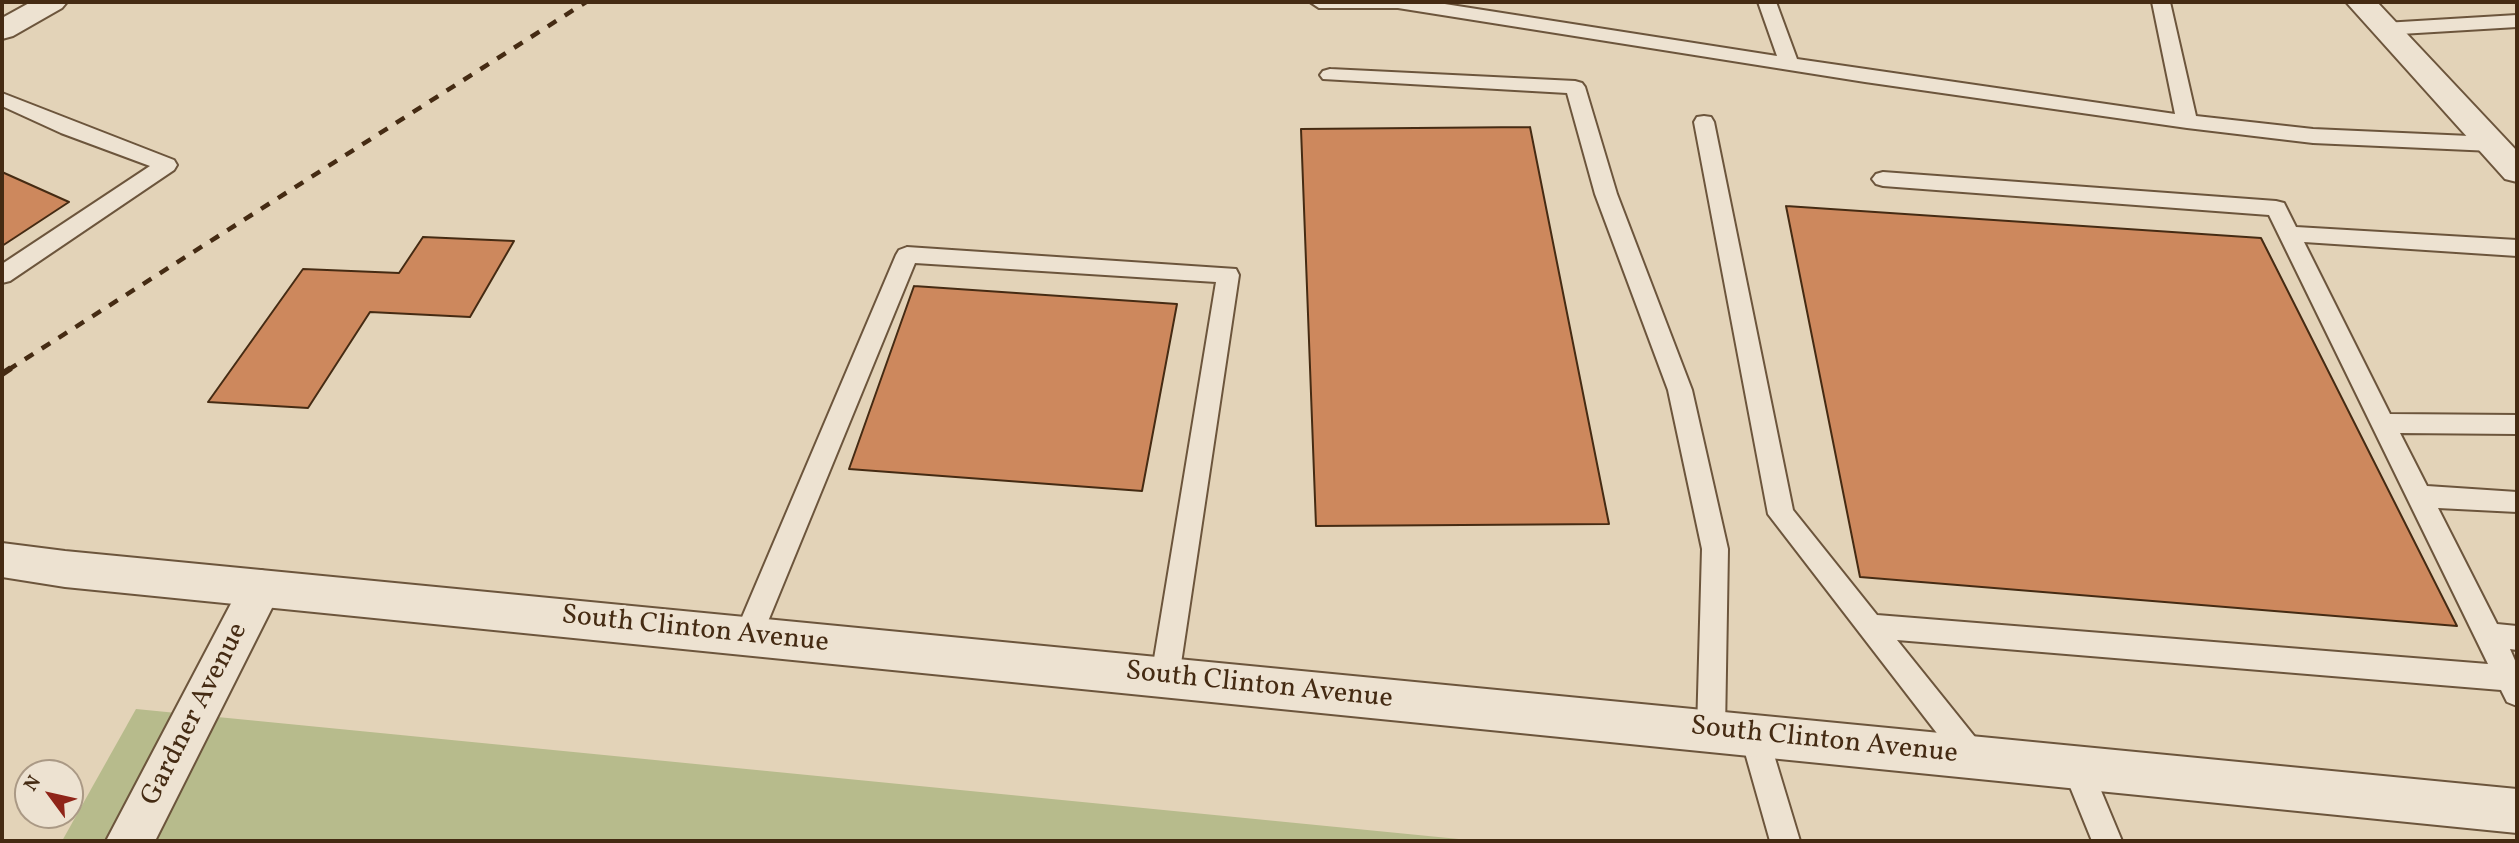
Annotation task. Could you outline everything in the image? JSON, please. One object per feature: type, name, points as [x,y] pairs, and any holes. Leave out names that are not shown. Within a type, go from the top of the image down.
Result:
[{"type":"street","points":[[3,28],[52,2]]},
{"type":"street","points":[[2361,2],[2517,170]]},
{"type":"street","name":"South Clinton Avenue","points":[[2,560],[65,569],[2517,810]]},
{"type":"street","name":"Gardner Avenue","points":[[130,841],[261,588]]},
{"type":"lane","points":[[1320,2],[1398,2],[2187,122],[2313,136],[2492,144]]},
{"type":"lane","points":[[1767,2],[1789,63]]},
{"type":"lane","points":[[2161,2],[2187,122]]},
{"type":"lane","points":[[2384,29],[2517,21]]},
{"type":"lane","points":[[1330,75],[1575,87],[1606,194],[1680,390],[1715,549],[1733,733],[1785,841]]},
{"type":"lane","points":[[2,99],[68,128],[167,165],[2,275]]},
{"type":"lane","points":[[1704,122],[1781,514],[1973,757]]},
{"type":"lane","points":[[1884,179],[2276,208],[2513,686]]},
{"type":"lane","points":[[2289,234],[2517,248]]},
{"type":"lane","points":[[747,636],[907,255],[1228,275],[1165,677]]},
{"type":"lane","points":[[2383,424],[2517,424]]},
{"type":"lane","points":[[2419,496],[2517,502]]},
{"type":"lane","points":[[1871,626],[2513,686]]},
{"type":"lane","points":[[2488,635],[2517,638]]},
{"type":"lane","points":[[2077,767],[2107,841]]},
{"type":"green space","points":[[136,709],[1479,841],[62,841],[69,829],[84,829],[84,802]]},
{"type":"building","points":[[1530,127],[1609,524],[1316,526],[1301,129]]},
{"type":"building","points":[[2,172],[69,202],[2,246]]},
{"type":"building","points":[[1786,206],[2261,238],[2457,626],[1860,577]]},
{"type":"building","points":[[423,237],[514,241],[470,317],[370,312],[308,408],[208,402],[303,269],[399,273]]},
{"type":"building","points":[[914,286],[1177,304],[1142,491],[849,469]]},
{"type":"railway","points":[[8,370],[586,2]]},
{"type":"railway","points":[[2,374],[8,370]]}]
